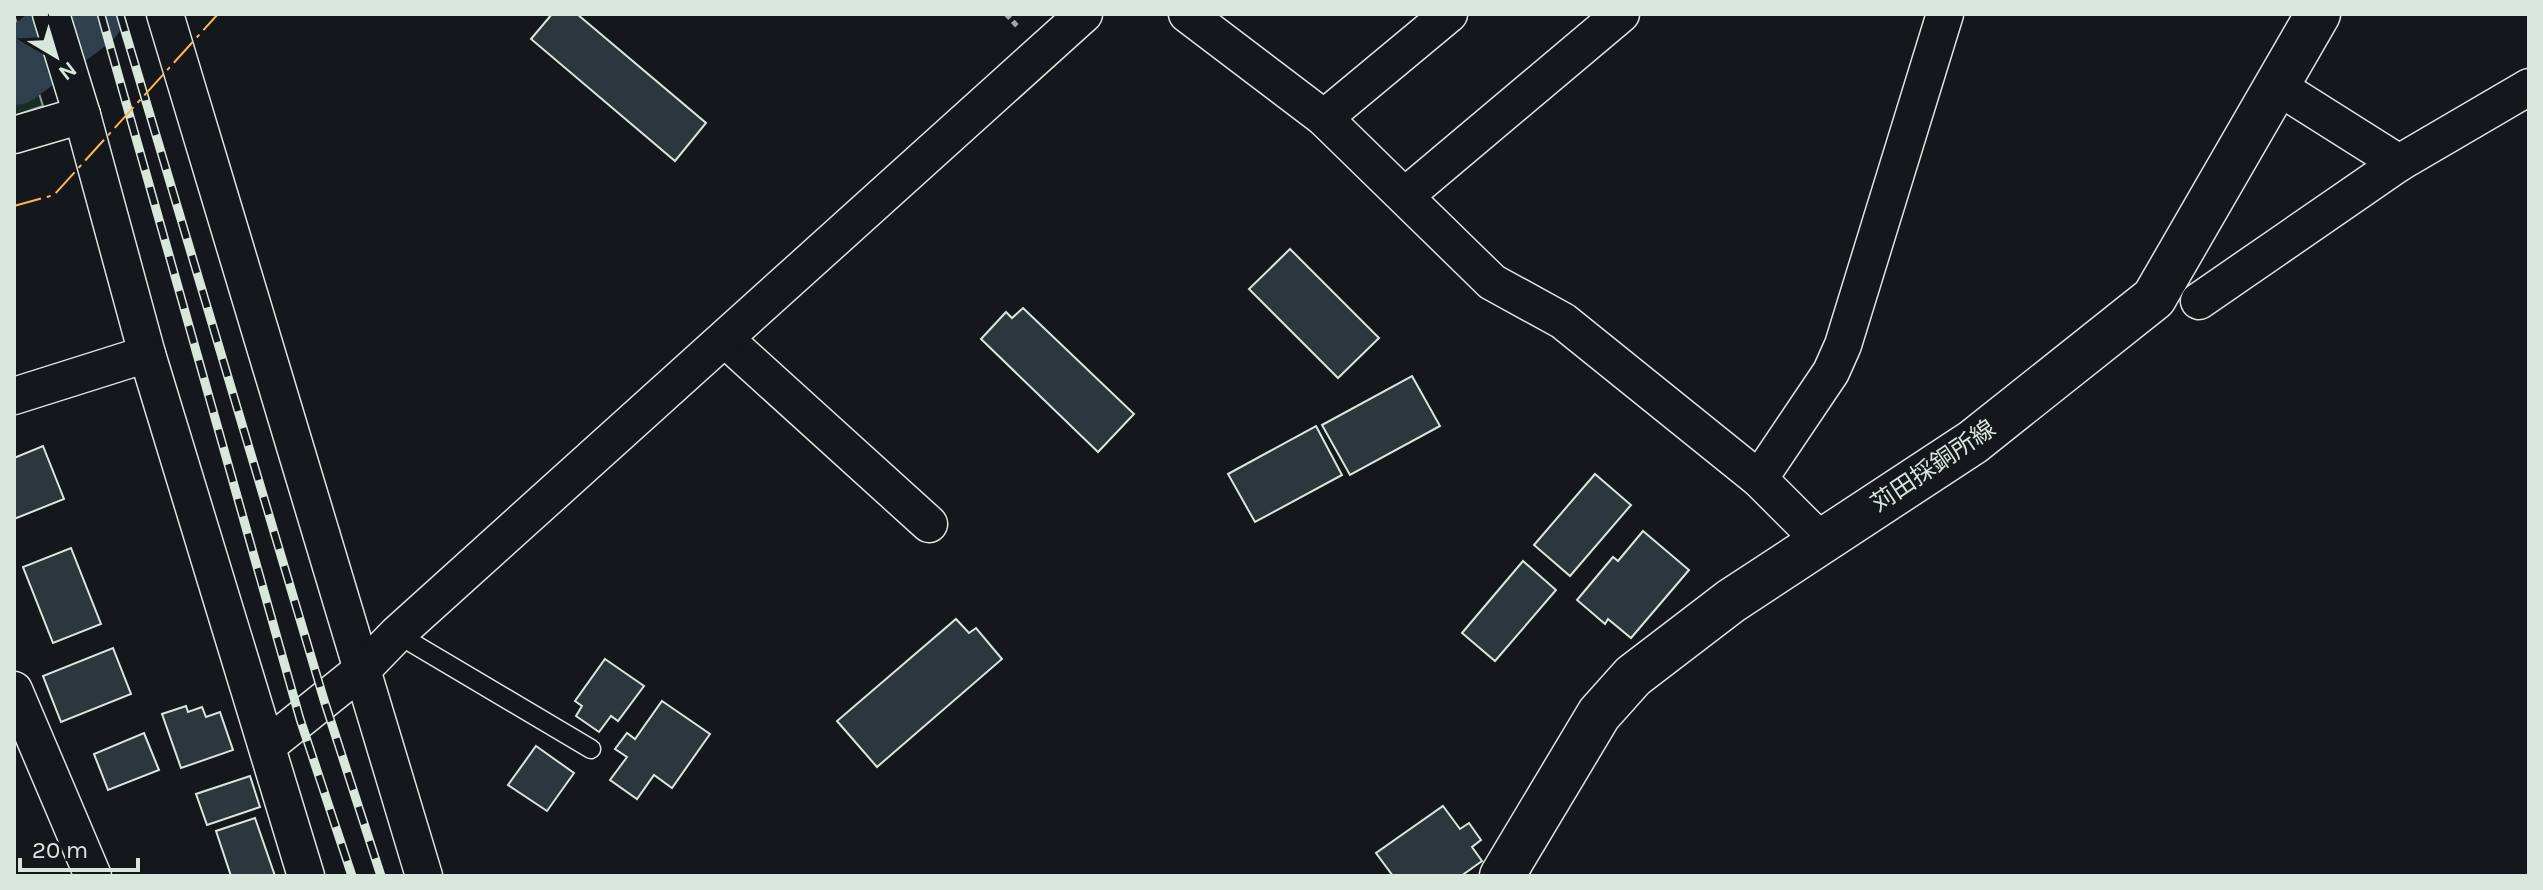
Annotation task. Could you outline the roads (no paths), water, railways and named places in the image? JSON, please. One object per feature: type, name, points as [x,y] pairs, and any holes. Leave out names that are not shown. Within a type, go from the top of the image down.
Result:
[{"type":"main road","name":"苅田採銅所線","points":[[1502,876],[1599,714],[1633,676],[1731,601],[1973,442],[2154,298],[2318,14]]},
{"type":"street","points":[[51,14],[147,354],[306,876]]},
{"type":"street","points":[[165,14],[424,876]]},
{"type":"street","points":[[267,746],[364,668],[397,634],[1084,14]]},
{"type":"street","points":[[1187,14],[1324,118],[1492,282],[1563,321],[1759,479],[1820,540]]},
{"type":"street","points":[[1324,118],[1449,14]]},
{"type":"street","points":[[1405,196],[1621,14]]},
{"type":"street","points":[[1759,479],[1831,372],[1843,345],[1945,14]]},
{"type":"street","points":[[2277,86],[2399,163]]},
{"type":"street","points":[[2199,301],[2399,163],[2529,87]]},
{"type":"street","points":[[14,135],[82,115]]},
{"type":"street","points":[[725,339],[929,524]]},
{"type":"street","points":[[14,396],[147,354]]},
{"type":"street","points":[[14,690],[93,876]]},
{"type":"lane","points":[[397,634],[591,749]]},
{"type":"waterway","points":[[14,69],[88,14]]},
{"type":"railway","points":[[101,14],[300,719],[352,876]]},
{"type":"railway","points":[[120,14],[324,700],[381,876]]}]
